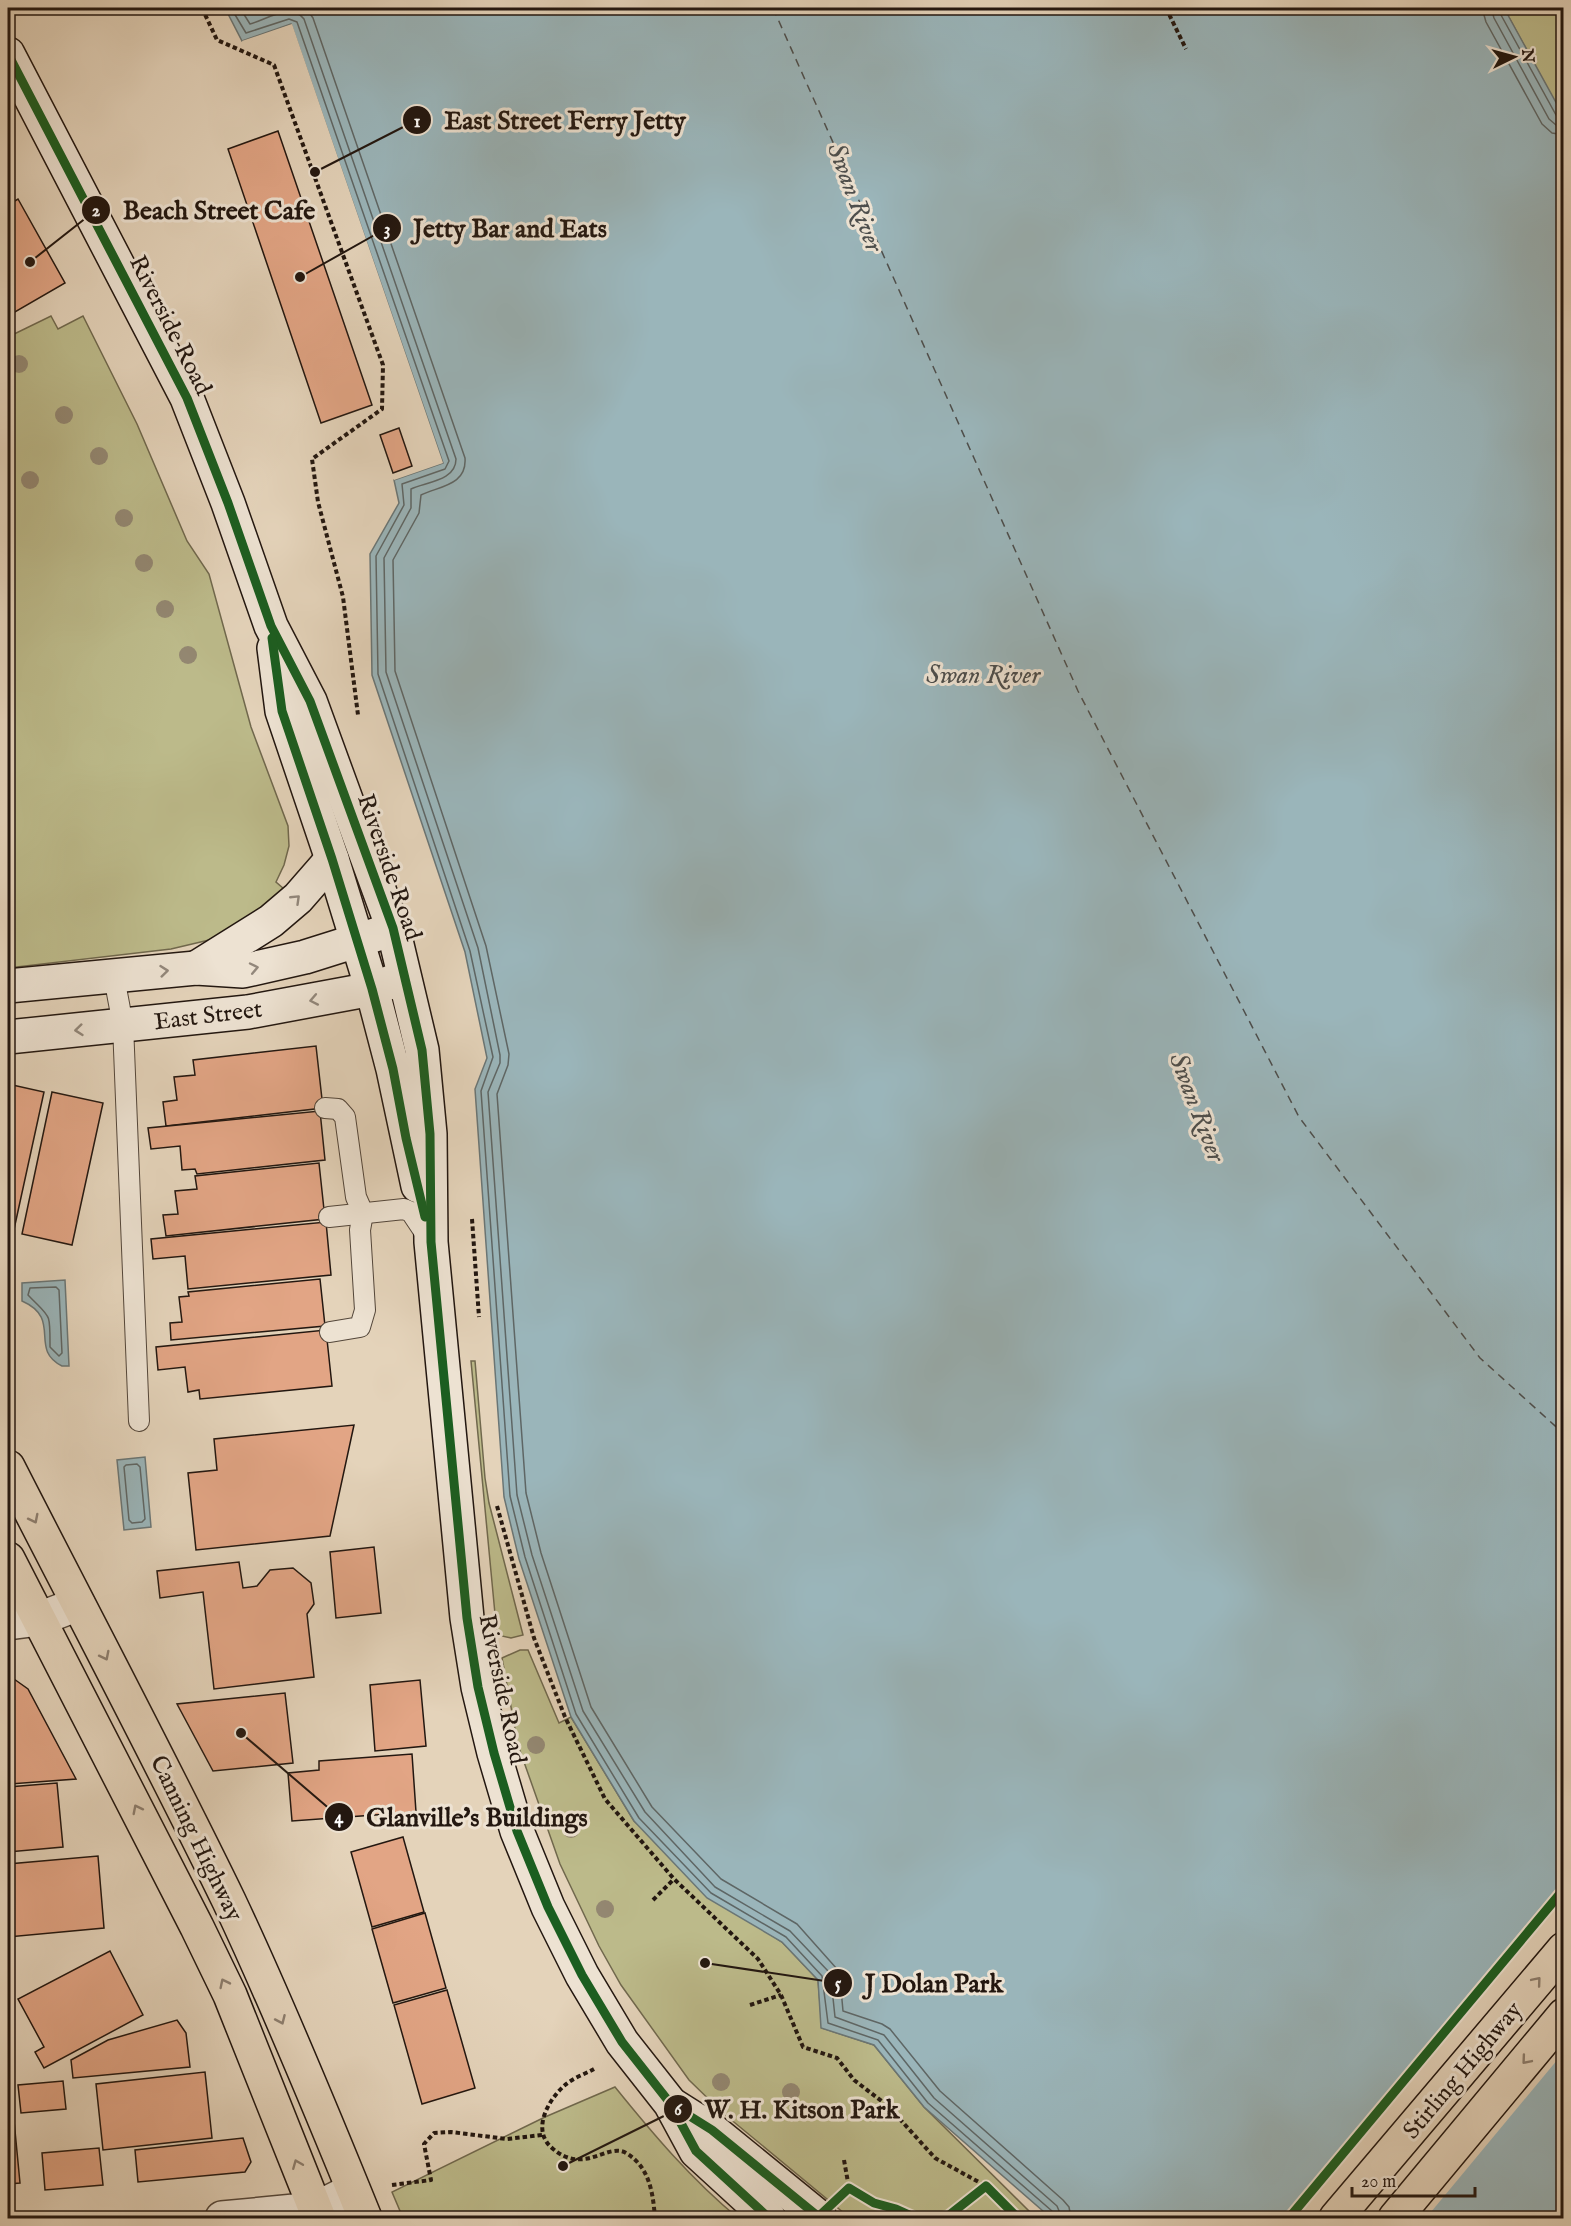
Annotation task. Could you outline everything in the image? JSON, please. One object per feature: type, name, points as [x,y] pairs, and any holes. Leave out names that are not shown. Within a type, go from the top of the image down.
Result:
[{"type":"main road","name":"Canning Highway","points":[[8,1467],[230,1903],[319,2106],[359,2204]]},
{"type":"main road","name":"Canning Highway","points":[[8,1558],[230,1995],[317,2214]]},
{"type":"main road","name":"Stirling Highway","points":[[1336,2218],[1563,1949]]},
{"type":"main road","name":"Stirling Highway","points":[[1395,2218],[1563,2015]]},
{"type":"street","name":"Riverside Road","points":[[8,54],[187,398],[228,503],[271,626],[310,701],[393,928],[422,1050],[430,1134],[431,1242],[467,1618],[478,1687],[494,1753],[518,1831],[548,1907],[582,1975],[622,2042],[670,2103],[696,2151],[769,2218]]},
{"type":"street","name":"Riverside Road","points":[[271,626],[282,711],[372,988],[393,1069],[406,1138],[431,1242]]},
{"type":"street","points":[[196,968],[271,921],[298,898],[332,860]]},
{"type":"street","name":"East Street","points":[[8,986],[196,968],[243,971],[305,957],[393,928]]},
{"type":"street","name":"East Street","points":[[8,1037],[248,1012],[372,988],[406,976]]},
{"type":"street","points":[[8,1623],[39,1619],[78,1604]]},
{"type":"street","name":"Riverside Road","points":[[670,2103],[712,2130],[819,2218]]},
{"type":"street","points":[[222,2218],[317,2214],[359,2204]]},
{"type":"lane","points":[[114,977],[123,1026],[139,1421]]},
{"type":"lane","points":[[325,1108],[338,1109],[345,1117],[356,1197],[363,1213],[360,1230],[364,1316],[360,1327],[356,1329],[330,1332]]},
{"type":"lane","points":[[329,1217],[404,1209],[411,1212],[431,1242]]},
{"type":"path","points":[[202,8],[218,40],[274,65],[383,365],[382,409],[309,455],[318,502],[343,597],[359,719]]},
{"type":"path","points":[[1166,8],[1186,49]]},
{"type":"path","points":[[471,1212],[480,1318]]},
{"type":"path","points":[[497,1505],[534,1638],[565,1717],[605,1799],[674,1879],[758,1959],[781,1995],[803,2047],[837,2058],[854,2080],[888,2106],[935,2158],[986,2186],[1018,2218]]},
{"type":"path","points":[[653,1900],[674,1879]]},
{"type":"path","points":[[750,2005],[781,1995]]},
{"type":"path","points":[[622,2042],[602,2064],[566,2084],[558,2092],[543,2119],[542,2135],[551,2148],[572,2159],[592,2159],[618,2151],[630,2156],[652,2187],[655,2218]]},
{"type":"path","points":[[391,2186],[432,2181],[424,2144],[434,2133],[451,2132],[507,2139],[542,2135]]},
{"type":"path","points":[[819,2218],[853,2191],[844,2160]]},
{"type":"path","points":[[976,2194],[986,2186]]},
{"type":"shaded area","points":[[1516,8],[1563,8],[1563,117],[1506,12]]},
{"type":"shaded area","points":[[51,316],[58,329],[83,316],[137,424],[187,541],[209,574],[251,727],[288,826],[289,846],[276,882],[284,889],[242,924],[209,940],[171,949],[8,968],[8,337]]},
{"type":"shaded area","points":[[471,1361],[475,1361],[489,1503],[523,1635],[511,1638],[497,1635]]},
{"type":"shaded area","points":[[520,1650],[528,1650],[559,1723],[571,1717],[634,1821],[753,1923],[782,1942],[818,1980],[822,2028],[874,2045],[924,2107],[1036,2218],[850,2218],[723,2113],[689,2080],[621,1985],[599,1946],[560,1864],[518,1745],[502,1658]]},
{"type":"shaded area","points":[[615,2087],[673,2155],[704,2188],[738,2218],[403,2218],[392,2192],[545,2117]]},
{"type":"water","name":"Swan River","points":[[225,8],[1504,8],[1564,117],[1563,2218],[1051,2218],[924,2107],[874,2045],[821,2028],[818,1980],[782,1942],[707,1898],[634,1821],[571,1717],[519,1559],[504,1497],[475,1089],[487,1058],[465,952],[372,675],[370,554],[399,503],[394,480],[443,463],[291,24],[242,41]]},
{"type":"water","points":[[65,1280],[69,1366],[62,1366],[52,1359],[47,1351],[41,1316],[34,1308],[22,1301],[22,1283]]},
{"type":"water","points":[[145,1457],[151,1527],[124,1530],[117,1460]]},
{"type":"pier","points":[[292,24],[443,463],[394,480],[393,477],[439,461],[290,28],[243,44],[242,41]]},
{"type":"pier","points":[[1563,1880],[1563,2053],[1426,2218],[1282,2218]]},
{"type":"building","points":[[278,131],[372,405],[321,423],[228,149]]},
{"type":"building","points":[[18,199],[65,283],[8,316],[8,205]]},
{"type":"building","points":[[399,428],[412,466],[393,473],[380,435]]},
{"type":"building","points":[[316,1046],[323,1108],[166,1126],[163,1102],[177,1100],[174,1077],[195,1075],[193,1060]]},
{"type":"building","points":[[8,1084],[44,1092],[13,1234],[8,1233]]},
{"type":"building","points":[[52,1092],[103,1103],[72,1245],[22,1234]]},
{"type":"building","points":[[320,1111],[325,1160],[197,1174],[195,1169],[182,1170],[180,1146],[151,1149],[148,1128]]},
{"type":"building","points":[[319,1163],[325,1219],[166,1236],[163,1215],[178,1214],[175,1191],[197,1189],[195,1176]]},
{"type":"building","points":[[326,1222],[331,1275],[188,1289],[185,1256],[153,1259],[151,1239]]},
{"type":"building","points":[[320,1279],[325,1326],[171,1340],[170,1323],[182,1322],[179,1297],[189,1296],[188,1292]]},
{"type":"building","points":[[326,1330],[332,1386],[200,1399],[199,1390],[188,1392],[185,1367],[158,1370],[156,1347]]},
{"type":"building","points":[[354,1425],[330,1536],[196,1550],[188,1473],[217,1470],[214,1439]]},
{"type":"building","points":[[374,1547],[381,1613],[336,1618],[330,1552]]},
{"type":"building","points":[[239,1562],[243,1588],[257,1586],[270,1570],[293,1568],[311,1583],[314,1604],[307,1614],[314,1677],[214,1689],[203,1592],[160,1598],[157,1571]]},
{"type":"building","points":[[14,1679],[28,1689],[76,1779],[10,1784],[8,1680]]},
{"type":"building","points":[[420,1680],[426,1746],[375,1751],[370,1685]]},
{"type":"building","points":[[285,1693],[293,1763],[213,1771],[177,1704]]},
{"type":"building","points":[[412,1754],[416,1812],[292,1821],[288,1773],[319,1770],[319,1761]]},
{"type":"building","points":[[57,1783],[63,1847],[8,1852],[8,1787]]},
{"type":"building","points":[[403,1837],[424,1912],[372,1927],[351,1852]]},
{"type":"building","points":[[98,1856],[104,1928],[8,1937],[8,1864]]},
{"type":"building","points":[[425,1913],[446,1988],[393,2003],[372,1929]]},
{"type":"building","points":[[110,1951],[143,2015],[44,2068],[35,2052],[44,2047],[18,1999]]},
{"type":"building","points":[[447,1990],[475,2088],[422,2104],[394,2005]]},
{"type":"building","points":[[177,2020],[186,2033],[190,2067],[73,2078],[71,2060],[108,2040]]},
{"type":"building","points":[[205,2072],[212,2138],[103,2150],[96,2084]]},
{"type":"building","points":[[63,2081],[66,2109],[21,2113],[18,2085]]},
{"type":"building","points":[[8,2110],[13,2110],[20,2183],[8,2184]]},
{"type":"building","points":[[243,2138],[251,2162],[245,2172],[138,2182],[135,2150]]},
{"type":"building","points":[[99,2148],[103,2185],[45,2190],[42,2153]]},
{"type":"ferry route","points":[[773,8],[1078,691],[1299,1117],[1480,1358],[1564,1434]]},
{"type":"cycle path","points":[[8,54],[187,398],[228,503],[271,626],[310,701],[393,928],[422,1050],[430,1134],[431,1242],[467,1618],[478,1687],[494,1753],[517,1831],[548,1907],[582,1975],[622,2042],[670,2103],[696,2151],[769,2218]]},
{"type":"cycle path","points":[[272,638],[282,711],[332,859],[372,989],[393,1069],[406,1138],[425,1217]]},
{"type":"cycle path","points":[[1289,2218],[1564,1889]]},
{"type":"cycle path","points":[[672,2105],[712,2130],[820,2218]]},
{"type":"cycle path","points":[[941,2218],[948,2216],[986,2186],[1018,2218]]},
{"type":"cycle path","points":[[817,2218],[849,2188],[874,2203],[916,2218]]},
{"type":"place","name":"East Street Ferry Jetty","points":[[315,172]]},
{"type":"place","name":"Beach Street Cafe","points":[[30,262]]},
{"type":"place","name":"Jetty Bar and Eats","points":[[300,277]]},
{"type":"place","name":"Glanville's Buildings","points":[[241,1733]]},
{"type":"place","name":"J Dolan Park","points":[[705,1963]]},
{"type":"place","name":"W. H. Kitson Park","points":[[563,2166]]}]
